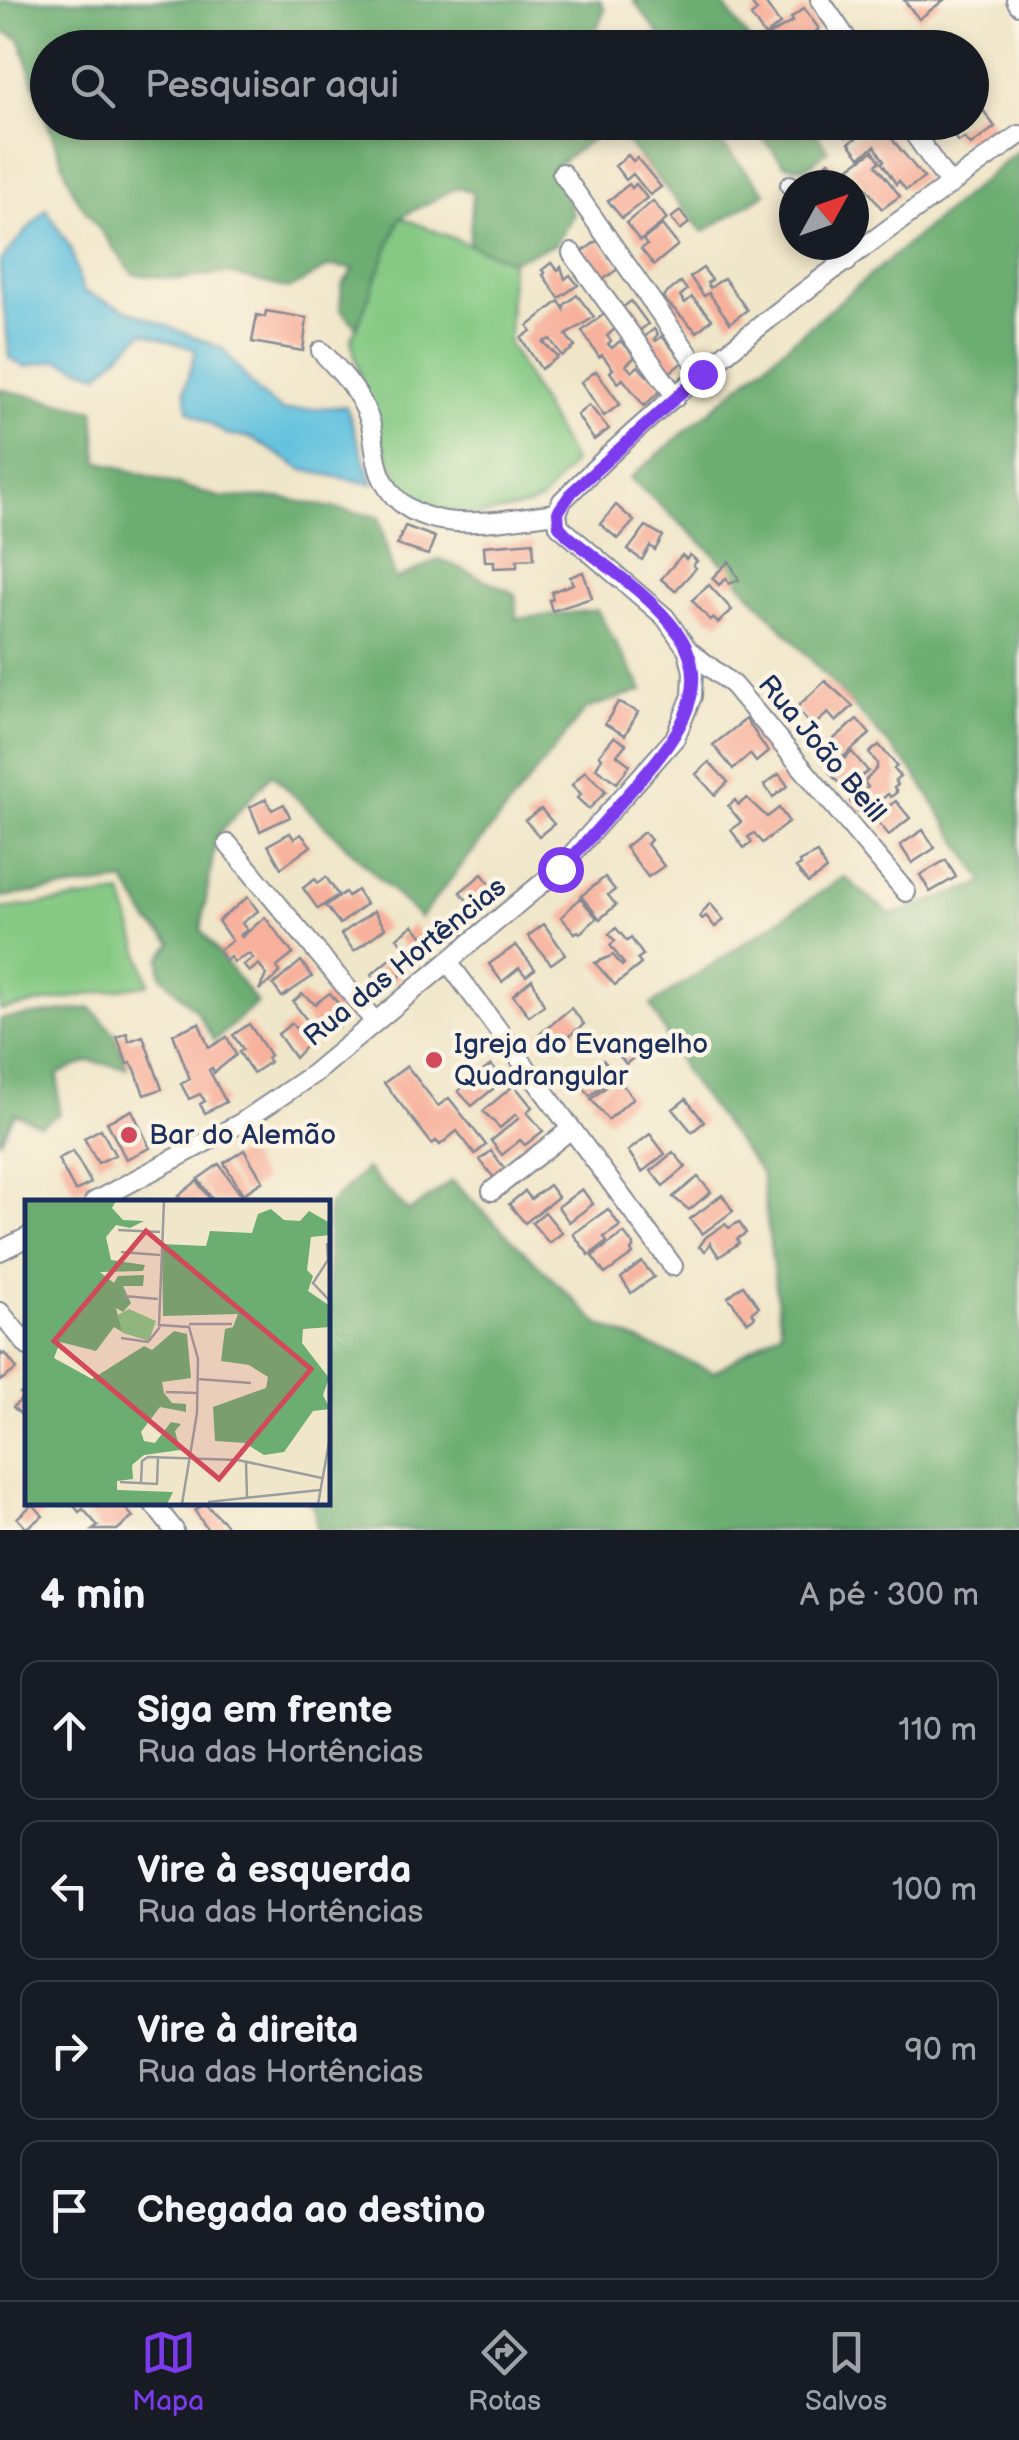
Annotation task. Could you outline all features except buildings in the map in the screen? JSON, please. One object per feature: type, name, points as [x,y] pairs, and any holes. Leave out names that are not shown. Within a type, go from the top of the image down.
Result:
[{"type":"street","points":[[820,0],[841,30]]},
{"type":"street","points":[[688,650],[665,617],[568,536],[559,526],[558,512],[572,492],[702,374],[1019,135]]},
{"type":"street","points":[[919,140],[950,184]]},
{"type":"street","points":[[562,173],[702,374]]},
{"type":"street","points":[[572,253],[676,397]]},
{"type":"street","points":[[321,351],[350,381],[370,420],[381,475],[397,497],[425,518],[459,523],[558,512]]},
{"type":"street","name":"Rua João Beill","points":[[688,650],[733,685],[906,892]]},
{"type":"street","name":"Rua das Hortências","points":[[98,1200],[263,1110],[560,869],[658,760],[685,719],[692,696],[693,672],[688,650]]},
{"type":"street","points":[[228,844],[376,1022]]},
{"type":"street","points":[[448,962],[673,1266]]},
{"type":"street","points":[[492,1191],[572,1129]]},
{"type":"street","points":[[0,1251],[25,1238]]},
{"type":"street","points":[[0,1312],[25,1342]]},
{"type":"street","points":[[154,1505],[174,1530]]},
{"type":"green space","points":[[0,0],[600,0],[605,10],[596,30],[30,30],[30,70],[20,39],[0,30]]},
{"type":"green space","points":[[633,0],[720,0],[742,30],[656,30]]},
{"type":"green space","points":[[54,140],[590,140],[556,166],[573,215],[556,244],[511,261],[469,245],[473,193],[458,187],[400,218],[357,327],[340,309],[342,285],[354,269],[330,266],[289,289],[227,273],[180,279],[133,274],[75,196]]},
{"type":"green space","points":[[625,140],[718,140],[766,193],[703,232]]},
{"type":"green space","points":[[764,140],[821,140],[828,150],[806,168],[785,165]]},
{"type":"green space","points":[[1019,150],[1019,1530],[317,1530],[312,1505],[330,1505],[330,1203],[366,1169],[409,1212],[452,1181],[600,1325],[714,1372],[781,1330],[761,1173],[687,1076],[651,1005],[844,877],[891,915],[985,883],[914,772],[712,552],[630,478]]},
{"type":"green space","points":[[400,217],[511,261],[509,344],[573,462],[541,501],[482,515],[430,516],[405,500],[366,401],[351,340]]},
{"type":"green space","points":[[0,389],[94,410],[98,461],[219,497],[282,498],[379,517],[395,580],[440,559],[516,594],[516,619],[597,610],[643,690],[586,709],[420,918],[272,774],[216,837],[201,930],[257,1003],[214,1041],[197,1012],[161,975],[160,959],[172,943],[149,922],[125,881],[0,897]]},
{"type":"green space","points":[[122,894],[149,984],[0,1010],[0,909]]},
{"type":"green space","points":[[91,1008],[115,1034],[127,1068],[89,1061],[58,1074],[59,1114],[40,1125],[15,1113],[0,1142],[0,1019]]},
{"type":"water","points":[[46,209],[71,249],[83,292],[222,348],[258,392],[283,411],[346,406],[373,484],[303,470],[252,438],[226,434],[188,410],[185,389],[196,350],[143,332],[99,374],[57,360],[25,367],[9,358],[0,261]]},
{"type":"place","name":"Igreja do Evangelho Quadrangular","points":[[434,1060]]},
{"type":"place","name":"Bar do Alemão","points":[[129,1135]]},
{"type":"route","points":[[560,869],[674,738],[692,696],[693,672],[688,650],[665,617],[568,536],[559,526],[558,512],[572,492],[702,374]]}]
